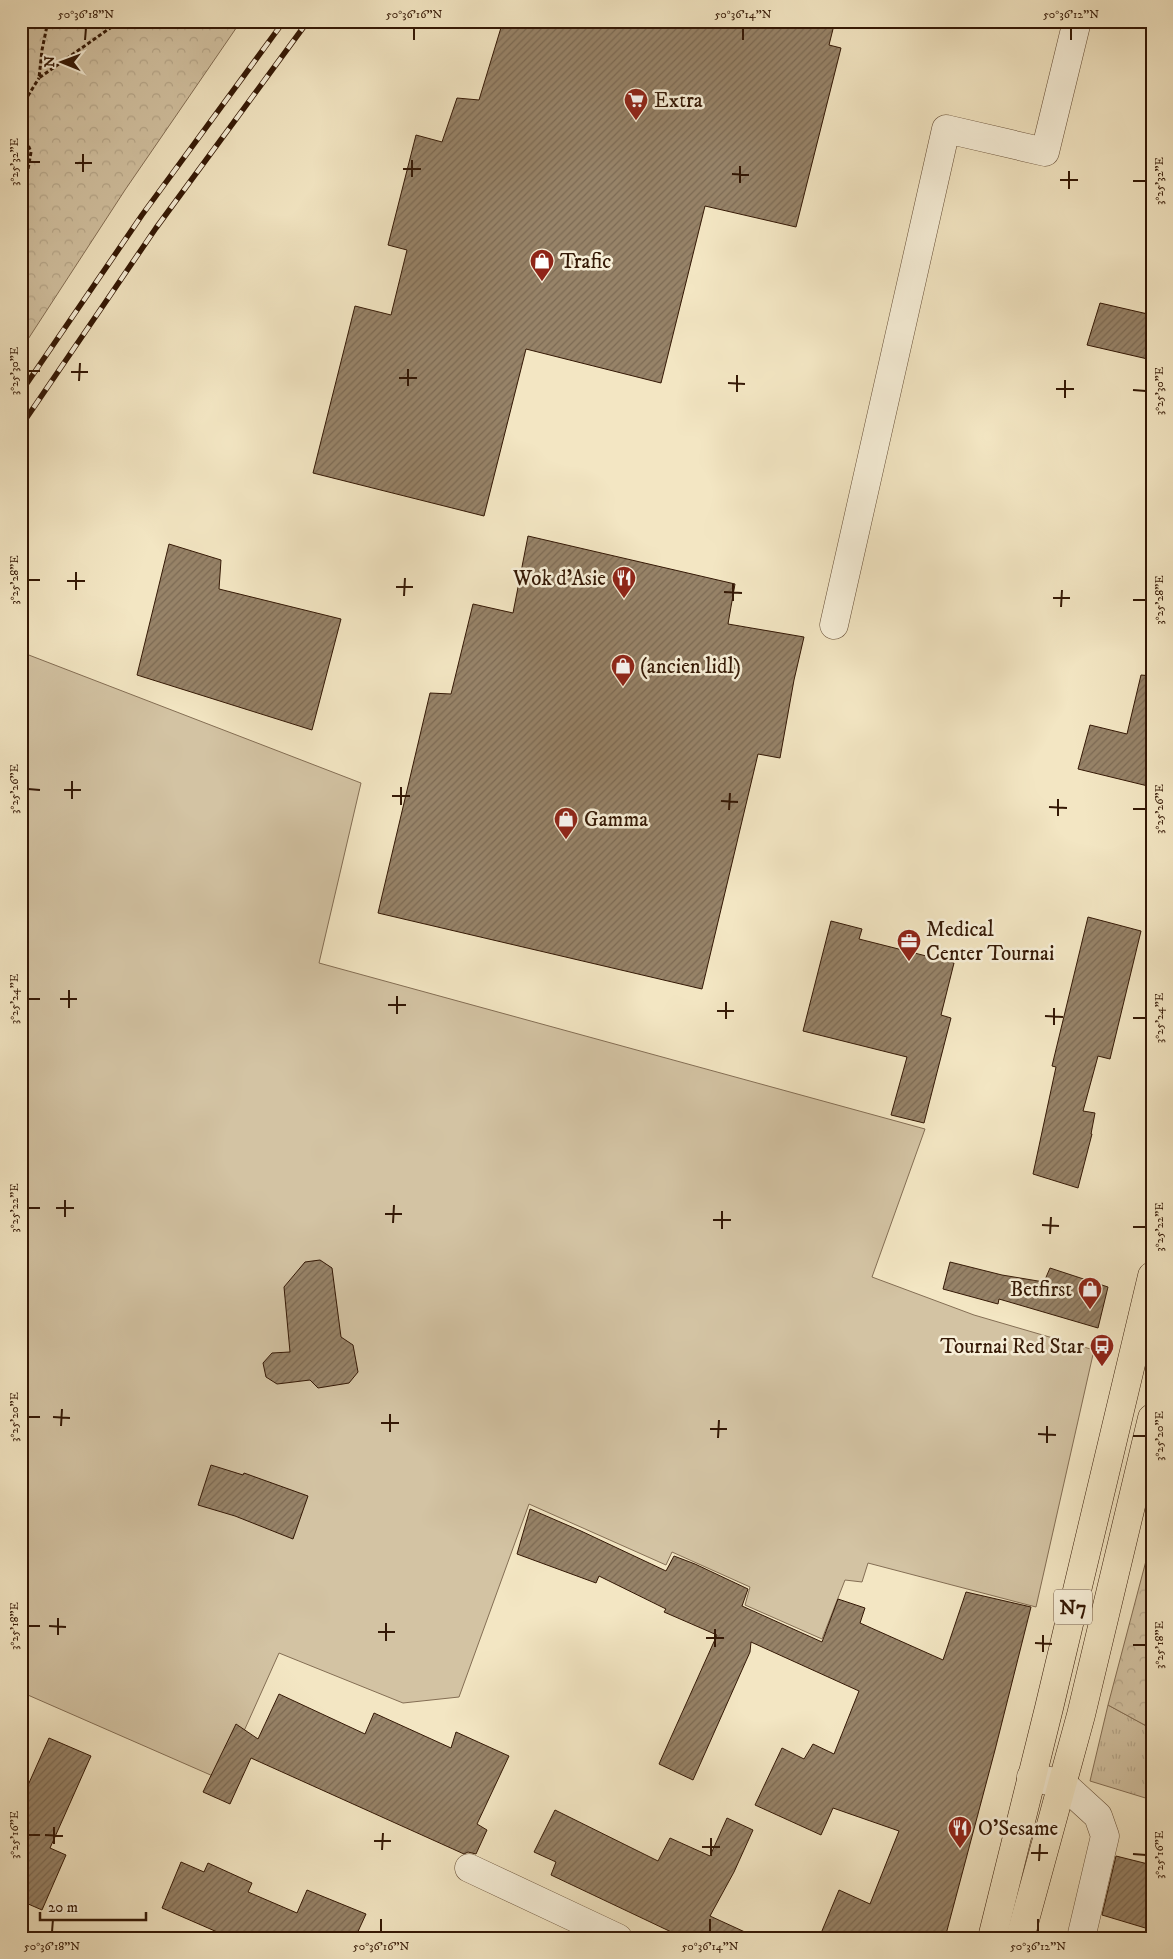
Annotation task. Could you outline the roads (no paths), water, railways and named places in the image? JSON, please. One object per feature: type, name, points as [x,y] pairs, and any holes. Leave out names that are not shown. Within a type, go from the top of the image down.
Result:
[{"type":"main road","name":"N7","points":[[992,1938],[1031,1777],[1050,1708],[1152,1276]]},
{"type":"main road","name":"N7","points":[[1020,1938],[1063,1784],[1152,1418]]},
{"type":"lane","points":[[834,625],[946,128],[1045,152],[1077,21]]},
{"type":"lane","points":[[1031,1777],[1063,1784],[1098,1816],[1105,1836],[1081,1938]]},
{"type":"lane","points":[[469,1868],[618,1938]]},
{"type":"railway","points":[[21,392],[142,215],[284,21]]},
{"type":"railway","points":[[21,426],[156,228],[308,21]]},
{"type":"place","name":"Extra","points":[[636,121]]},
{"type":"place","name":"Trafic","points":[[542,282]]},
{"type":"place","name":"Wok d'Asie","points":[[624,599]]},
{"type":"place","name":"(ancien lidl)","points":[[623,687]]},
{"type":"place","name":"Gamma","points":[[566,840]]},
{"type":"place","name":"Medical Center Tournai","points":[[909,962]]},
{"type":"place","name":"Betfirst","points":[[1090,1310]]},
{"type":"place","name":"Tournai Red Star","points":[[1102,1367]]},
{"type":"place","name":"O'Sesame","points":[[960,1849]]}]
